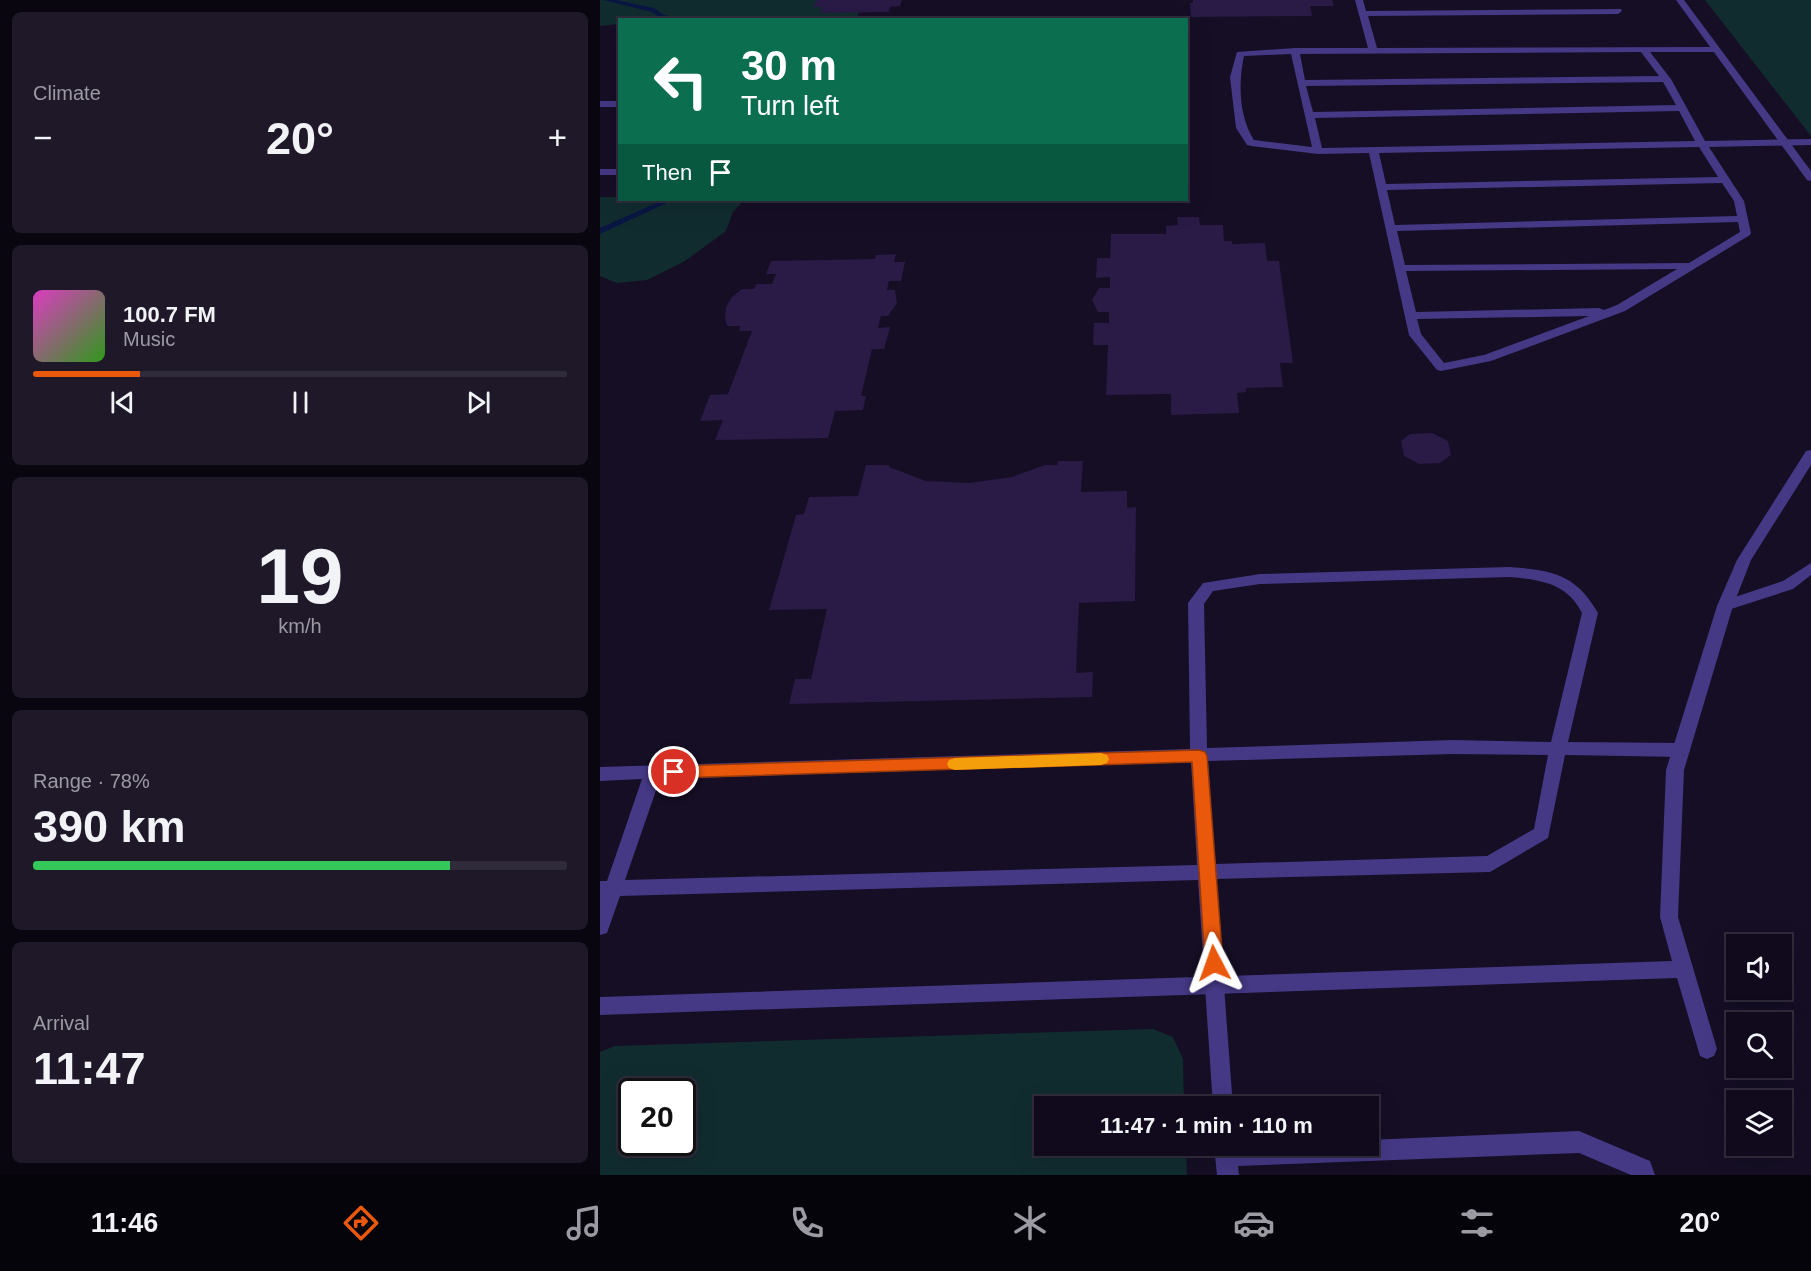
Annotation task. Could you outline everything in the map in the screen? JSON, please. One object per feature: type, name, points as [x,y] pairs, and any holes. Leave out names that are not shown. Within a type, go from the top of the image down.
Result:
[{"type":"street","points":[[1359,0],[1373,50]]},
{"type":"street","points":[[1363,14],[1618,10],[1612,0]]},
{"type":"street","points":[[1680,0],[1811,178]]},
{"type":"street","points":[[1715,48],[1373,50],[1240,54],[1234,77],[1240,128],[1251,143],[1318,151],[1811,142]]},
{"type":"street","points":[[1374,150],[1415,335],[1441,367],[1487,358],[1621,308],[1746,233],[1739,201],[1702,144],[1666,79],[1644,50]]},
{"type":"street","points":[[1295,51],[1318,151]]},
{"type":"street","points":[[1301,83],[1666,79]]},
{"type":"street","points":[[600,104],[618,104]]},
{"type":"street","points":[[1310,115],[1682,108]]},
{"type":"street","points":[[600,172],[618,172]]},
{"type":"street","points":[[1382,187],[1725,180]]},
{"type":"street","points":[[1391,228],[1743,219]]},
{"type":"street","points":[[1400,268],[1692,266]]},
{"type":"street","points":[[1410,315],[1609,312]]},
{"type":"street","points":[[1707,1049],[1669,917],[1675,770],[1725,606],[1744,560],[1809,462]]},
{"type":"street","points":[[1725,606],[1788,585],[1811,568]]},
{"type":"street","points":[[607,889],[1208,871],[1490,864],[1542,833],[1558,748],[1590,613],[1583,596],[1565,582],[1545,575],[1510,572],[1260,579],[1208,587],[1196,603],[1199,756],[1208,871],[1216,986],[1222,1096]]},
{"type":"street","points":[[600,774],[1452,747],[1682,750]]},
{"type":"street","points":[[600,927],[607,889],[653,773]]},
{"type":"street","points":[[600,1006],[1685,969]]},
{"type":"street","points":[[1226,1159],[1579,1142],[1642,1169],[1644,1175]]},
{"type":"green space","points":[[600,0],[817,0],[814,7],[823,7],[821,12],[859,12],[856,18],[618,18],[618,24],[600,26]]},
{"type":"green space","points":[[1705,0],[1811,0],[1811,136]]},
{"type":"green space","points":[[600,197],[618,197],[618,201],[743,201],[733,212],[726,231],[685,261],[647,280],[617,283],[600,276]]},
{"type":"green space","points":[[1153,1029],[1173,1037],[1183,1059],[1184,1096],[1034,1096],[1034,1156],[1186,1156],[1187,1175],[600,1175],[600,1052],[615,1046]]},
{"type":"building","points":[[817,0],[902,0],[900,6],[890,7],[889,12],[820,13],[823,7],[813,7]]},
{"type":"building","points":[[1193,0],[1332,0],[1334,6],[1310,6],[1312,16],[1191,17],[1190,3],[1193,3]]},
{"type":"building","points":[[1177,217],[1199,217],[1200,225],[1223,225],[1224,241],[1232,241],[1232,244],[1265,243],[1267,261],[1279,261],[1293,363],[1280,363],[1283,387],[1246,388],[1246,392],[1237,393],[1239,413],[1171,415],[1171,394],[1106,395],[1108,345],[1093,345],[1094,323],[1109,323],[1109,312],[1098,312],[1092,300],[1099,288],[1110,288],[1110,277],[1096,278],[1097,258],[1110,258],[1111,234],[1166,234],[1166,226],[1178,225]]},
{"type":"building","points":[[896,254],[894,262],[905,262],[901,281],[889,281],[887,290],[895,290],[897,303],[888,316],[881,316],[878,328],[890,327],[884,349],[872,349],[861,396],[866,396],[863,410],[835,411],[828,438],[715,440],[723,420],[700,421],[710,395],[728,394],[752,331],[739,331],[740,326],[727,326],[726,307],[732,297],[742,289],[754,289],[756,284],[772,284],[776,274],[766,274],[771,261],[875,259],[876,255]]},
{"type":"building","points":[[1432,433],[1448,441],[1451,455],[1440,463],[1419,464],[1404,456],[1401,441],[1410,434]]},
{"type":"building","points":[[1058,461],[1083,461],[1081,492],[1127,491],[1127,508],[1136,507],[1135,601],[1079,603],[1076,673],[1093,672],[1092,697],[789,704],[795,679],[811,679],[827,609],[769,610],[796,515],[804,514],[809,497],[858,496],[866,465],[889,465],[889,467],[926,481],[969,483],[1012,477],[1045,465],[1057,465]]},
{"type":"waterway","points":[[606,0],[654,10],[662,17],[669,18]]},
{"type":"waterway","points":[[600,231],[667,201]]},
{"type":"slow traffic","points":[[955,764],[1101,759]]},
{"type":"route","points":[[674,772],[1199,756],[1214,963]]}]
